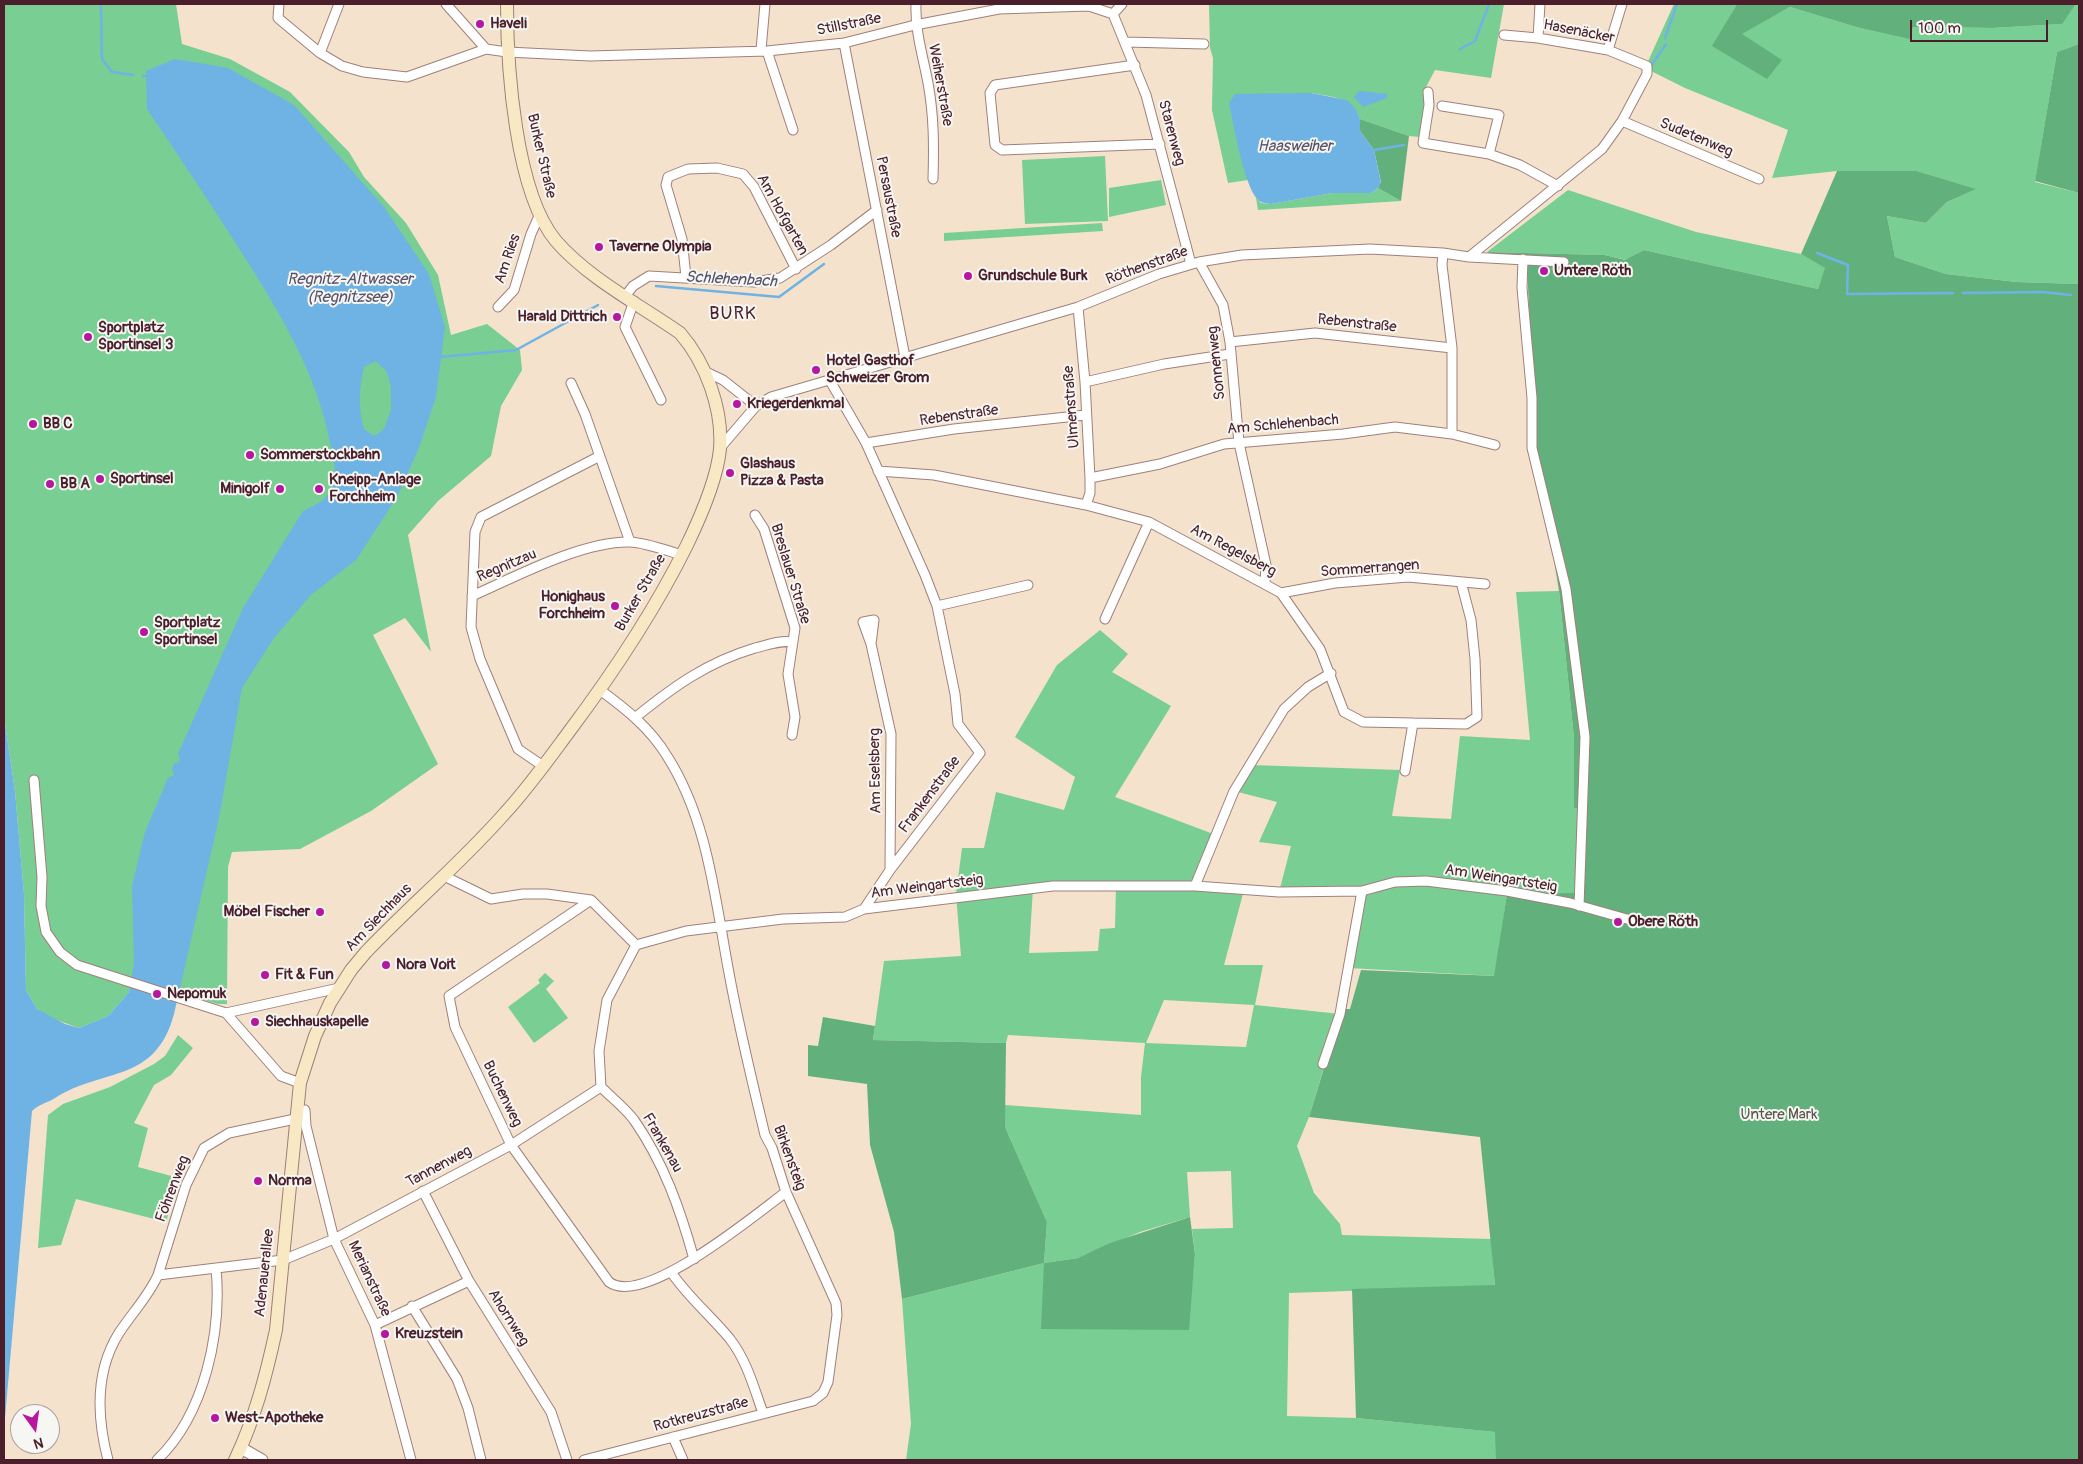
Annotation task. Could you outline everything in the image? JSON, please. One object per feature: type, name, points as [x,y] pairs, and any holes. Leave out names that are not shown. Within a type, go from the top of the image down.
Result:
[{"type":"main road","name":"Burker Straße","points":[[444,876],[504,815],[543,766],[600,690],[646,622],[702,513],[711,488],[720,448],[718,424],[706,372],[692,347],[680,333],[575,260],[556,241],[539,216],[529,187],[507,52],[507,4]]},
{"type":"main road","name":"Am Siechhaus","points":[[300,1083],[315,1036],[339,988],[366,952],[444,876]]},
{"type":"main road","name":"Adenauerallee","points":[[234,1460],[261,1395],[276,1330],[300,1083]]},
{"type":"street","points":[[279,4],[278,18],[320,53],[342,66],[363,72],[407,77],[486,49],[446,4]]},
{"type":"street","points":[[320,53],[339,4]]},
{"type":"street","points":[[765,4],[764,51],[792,130]]},
{"type":"street","name":"Weiherstraße","points":[[916,4],[915,25],[932,108],[935,136],[933,179]]},
{"type":"street","points":[[1113,14],[1122,4]]},
{"type":"street","points":[[1538,38],[1540,4]]},
{"type":"street","points":[[1608,50],[1622,4]]},
{"type":"street","name":"Stillstraße","points":[[486,49],[507,52],[590,56],[764,51],[844,43],[915,25],[999,9],[1089,5],[1113,14]]},
{"type":"street","name":"Starenweg","points":[[1113,14],[1135,65],[1195,263]]},
{"type":"street","name":"Hasenäcker","points":[[1504,35],[1538,38],[1608,50],[1647,66],[1647,74],[1622,121]]},
{"type":"street","points":[[1126,42],[1204,44]]},
{"type":"street","name":"Persaustraße","points":[[844,43],[905,357]]},
{"type":"street","points":[[1135,65],[995,85],[990,93],[995,145],[1002,150],[1160,144]]},
{"type":"street","points":[[1428,92],[1430,105],[1423,143],[1489,154],[1520,165],[1558,186]]},
{"type":"street","points":[[1442,106],[1499,114],[1489,154]]},
{"type":"street","points":[[1469,257],[1602,149],[1622,121]]},
{"type":"street","name":"Sudetenweg","points":[[1622,121],[1759,180]]},
{"type":"street","name":"Am Hofgarten","points":[[686,277],[682,239],[666,185],[668,177],[688,169],[717,168],[744,174],[754,187],[796,269]]},
{"type":"street","points":[[661,400],[625,327],[633,286],[649,276],[754,282],[771,281],[796,269],[877,210]]},
{"type":"street","name":"Am Ries","points":[[498,307],[514,290],[531,234],[539,216]]},
{"type":"street","name":"Röthenstraße","points":[[720,448],[756,406],[771,397],[1078,307],[1159,274],[1195,263],[1242,255],[1370,249],[1564,262]]},
{"type":"street","points":[[1443,253],[1442,265],[1452,348],[1452,434]]},
{"type":"street","points":[[1523,259],[1522,288],[1532,398],[1532,448],[1566,588],[1585,736],[1579,906]]},
{"type":"street","name":"Sonnenweg","points":[[1195,263],[1223,305],[1230,342],[1238,443],[1266,565],[1264,583]]},
{"type":"street","name":"Ulmenstraße","points":[[1078,307],[1085,382],[1090,478],[1090,493],[1086,505]]},
{"type":"street","name":"Rebenstraße","points":[[1230,342],[1315,333],[1452,348]]},
{"type":"street","points":[[1085,382],[1164,364],[1230,354]]},
{"type":"street","points":[[706,372],[723,380],[756,406]]},
{"type":"street","name":"Frankenstraße","points":[[829,379],[866,443],[937,606],[955,694],[958,724],[980,753],[890,870],[864,909]]},
{"type":"street","points":[[571,383],[585,414],[598,456],[630,542]]},
{"type":"street","name":"Rebenstraße","points":[[866,443],[954,429],[1086,415]]},
{"type":"street","name":"Am Schlehenbach","points":[[1090,478],[1160,464],[1224,444],[1343,434],[1395,427],[1452,434],[1495,444]]},
{"type":"street","points":[[472,596],[475,532],[481,516],[598,456]]},
{"type":"street","name":"Am Regelsberg","points":[[878,471],[934,474],[1086,505],[1149,522],[1281,593],[1320,649],[1331,673],[1344,712],[1364,722],[1413,723]]},
{"type":"street","name":"Breslauer Straße","points":[[756,515],[764,529],[795,628],[788,674],[794,717],[792,735]]},
{"type":"street","points":[[1105,619],[1149,522]]},
{"type":"street","name":"Regnitzau","points":[[543,766],[518,749],[480,659],[471,627],[472,596],[532,569],[589,548],[630,542],[682,555]]},
{"type":"street","name":"Sommerrangen","points":[[1281,593],[1335,583],[1408,577],[1485,584]]},
{"type":"street","points":[[1405,771],[1413,723],[1466,724],[1478,716],[1476,659],[1471,620],[1462,582]]},
{"type":"street","points":[[937,606],[1028,585]]},
{"type":"street","name":"Breslauer Straße","points":[[636,717],[677,684],[727,656],[782,641],[793,642]]},
{"type":"street","name":"Am Eselsberg","points":[[871,644],[891,734],[890,870]]},
{"type":"street","points":[[1195,886],[1234,790],[1284,709],[1308,687],[1331,673]]},
{"type":"street","name":"Birkensteig","points":[[600,690],[636,717],[667,754],[681,781],[700,830],[712,879],[742,1046],[765,1136],[772,1148],[786,1192],[836,1303],[837,1315],[834,1344],[828,1382],[823,1393]]},
{"type":"street","points":[[34,780],[42,877],[41,906],[46,932],[60,952],[77,965],[190,1000],[226,1014],[281,1076],[300,1083]]},
{"type":"street","points":[[444,876],[491,899],[523,894],[546,894],[591,900],[636,945],[607,1000],[599,1051],[601,1087]]},
{"type":"street","name":"Am Weingartsteig","points":[[636,945],[686,931],[720,926],[783,919],[845,917],[864,909],[1053,886],[1195,886],[1279,892],[1362,891],[1395,882],[1426,882],[1507,891],[1579,906],[1634,921]]},
{"type":"street","points":[[1323,1064],[1340,1014],[1362,891]]},
{"type":"street","name":"Buchenweg","points":[[591,900],[448,996],[455,1027],[511,1145],[609,1282],[615,1286],[630,1287],[671,1272]]},
{"type":"street","points":[[226,1014],[339,988]]},
{"type":"street","name":"Tannenweg","points":[[283,1260],[334,1239],[511,1145],[601,1087]]},
{"type":"street","name":"Frankenau","points":[[601,1087],[633,1118],[662,1166],[678,1202],[694,1259]]},
{"type":"street","name":"Merianstraße","points":[[305,1110],[306,1126],[334,1239],[375,1325],[411,1460]]},
{"type":"street","name":"Föhrenweg","points":[[108,1460],[103,1441],[99,1400],[108,1353],[118,1334],[150,1291],[158,1275],[186,1185],[204,1148],[229,1133],[295,1120]]},
{"type":"street","name":"Ahornweg","points":[[423,1191],[469,1281],[551,1412],[567,1460]]},
{"type":"street","points":[[762,1413],[749,1372],[730,1340],[683,1289],[671,1272],[694,1259],[786,1192]]},
{"type":"street","points":[[158,1275],[283,1260]]},
{"type":"street","points":[[157,1460],[183,1428],[208,1368],[217,1322],[219,1294],[216,1268]]},
{"type":"street","points":[[375,1325],[412,1306],[469,1281]]},
{"type":"street","points":[[412,1306],[457,1379],[468,1408],[481,1460]]},
{"type":"street","name":"Rotkreuzstraße","points":[[584,1460],[813,1401],[823,1393]]},
{"type":"street","points":[[673,1437],[683,1460]]},
{"type":"street","points":[[240,1448],[262,1460]]},
{"type":"green space","points":[[4,4],[176,4],[182,44],[230,59],[290,92],[349,152],[364,177],[406,223],[438,275],[451,335],[487,324],[520,350],[522,370],[501,406],[491,456],[438,501],[408,535],[431,652],[405,618],[373,635],[438,764],[371,811],[300,849],[232,852],[228,867],[227,1004],[218,1004],[132,980],[129,992],[108,1016],[79,1028],[51,1018],[37,1009],[26,990],[24,894],[15,791],[4,717]]},
{"type":"green space","points":[[1209,4],[1504,4],[1491,78],[1435,70],[1426,87],[1420,137],[1409,136],[1360,119],[1356,111],[1346,102],[1334,97],[1311,93],[1247,176],[1248,180],[1228,183],[1212,110],[1213,58],[1210,48]]},
{"type":"green space","points":[[1674,4],[1737,4],[1713,46],[1741,34],[1790,7],[1856,27],[1910,38],[1913,27],[1993,28],[2061,24],[2076,4],[2079,4],[2079,44],[2057,52],[2035,182],[2079,193],[2079,284],[2017,282],[1946,274],[1895,257],[1887,216],[1926,223],[1947,202],[1975,189],[1917,171],[1837,171],[1772,178],[1788,130],[1685,88],[1645,68]]},
{"type":"green space","points":[[1737,4],[2076,4],[2062,24],[1993,28],[1913,27],[1910,39],[1856,27],[1790,7],[1742,34],[1782,60],[1767,79],[1712,46]]},
{"type":"green space","points":[[2079,44],[2079,193],[2035,181],[2057,52]]},
{"type":"green space","points":[[1360,119],[1409,136],[1401,201],[1378,188],[1381,182],[1374,150],[1360,131]]},
{"type":"green space","points":[[1105,156],[1108,221],[1025,224],[1022,160]]},
{"type":"green space","name":"Untere Mark","points":[[1837,171],[1917,171],[1976,189],[1947,202],[1926,223],[1887,216],[1895,257],[1946,274],[2017,282],[2079,284],[2079,1460],[1496,1460],[1495,1432],[1356,1418],[1352,1289],[1495,1285],[1480,1137],[1309,1117],[1342,1009],[1350,1009],[1361,970],[1494,976],[1507,894],[1575,893],[1582,809],[1574,808],[1574,738],[1559,591],[1536,447],[1527,267],[1487,252],[1605,255],[1625,260],[1644,250],[1818,289],[1825,268],[1801,254]]},
{"type":"green space","points":[[1161,180],[1166,205],[1109,217],[1109,188]]},
{"type":"green space","points":[[1378,188],[1401,201],[1258,210],[1256,198],[1261,203],[1271,204],[1332,193],[1371,193]]},
{"type":"green space","points":[[1568,190],[1696,232],[1801,254],[1826,268],[1818,289],[1644,250],[1626,260],[1605,255],[1487,252]]},
{"type":"green space","points":[[1102,223],[1103,231],[944,241],[944,233]]},
{"type":"green space","points":[[1559,591],[1574,738],[1575,808],[1582,809],[1575,894],[1507,894],[1495,976],[1349,968],[1362,891],[1279,892],[1291,846],[1259,842],[1277,802],[1234,791],[1251,765],[1400,770],[1392,816],[1451,819],[1460,736],[1530,740],[1516,592]]},
{"type":"green space","points":[[1100,630],[1128,654],[1112,672],[1171,706],[1115,797],[1216,835],[1195,886],[1244,890],[1224,965],[1263,965],[1255,1005],[1340,1014],[1309,1117],[1297,1146],[1314,1193],[1340,1224],[1342,1235],[1491,1239],[1495,1286],[1289,1293],[1287,1416],[1356,1418],[1496,1432],[1496,1460],[906,1460],[911,1424],[902,1299],[1044,1263],[1047,1222],[1005,1127],[1005,1105],[1141,1115],[1141,1077],[1145,1043],[1008,1035],[1006,1043],[873,1040],[884,961],[961,956],[956,894],[962,848],[984,848],[996,792],[1064,810],[1075,777],[1015,737],[1057,665]],"holes":[[[1116,886],[1115,928],[1100,929],[1098,951],[1029,953],[1033,888]],[[1164,1000],[1254,1005],[1246,1047],[1146,1043]],[[1231,1171],[1233,1228],[1192,1229],[1195,1254],[1188,1330],[1044,1263],[1078,1258],[1140,1232],[1190,1217],[1187,1172]]]},
{"type":"green space","points":[[545,973],[554,981],[546,989],[568,1018],[534,1043],[508,1007],[540,983],[538,980]]},
{"type":"green space","points":[[823,1017],[875,1026],[873,1040],[1006,1043],[1005,1127],[1047,1222],[1044,1263],[902,1299],[894,1232],[870,1145],[867,1084],[808,1076],[808,1045],[818,1046]]},
{"type":"green space","points":[[178,1035],[193,1048],[171,1075],[154,1085],[134,1123],[148,1128],[138,1167],[179,1178],[166,1222],[76,1199],[61,1245],[38,1248],[48,1115],[63,1104],[110,1087],[154,1064],[165,1056]]},
{"type":"green space","points":[[1190,1217],[1195,1254],[1189,1330],[1041,1329],[1044,1263],[1078,1258],[1110,1243]]},
{"type":"water","name":"Regnitz-Altwasser (Regnitzsee)","points":[[175,59],[228,68],[294,105],[384,207],[429,274],[445,327],[436,397],[419,448],[397,497],[356,560],[311,595],[274,638],[242,688],[219,818],[174,1014],[165,1036],[154,1052],[141,1063],[126,1071],[73,1088],[32,1111],[4,1429],[4,717],[15,791],[24,894],[26,990],[37,1009],[65,1024],[79,1028],[108,1016],[129,992],[134,963],[132,886],[145,832],[168,778],[174,775],[172,769],[174,764],[180,761],[178,754],[243,608],[303,511],[317,504],[329,494],[335,479],[334,461],[324,419],[316,391],[305,364],[264,288],[147,109],[146,71]],"holes":[[[376,361],[387,372],[391,387],[391,410],[384,429],[374,436],[364,429],[362,421],[360,398],[362,375],[364,367]]]},
{"type":"water","points":[[1359,91],[1387,94],[1387,98],[1363,107],[1354,97]]},
{"type":"water","name":"Haasweiher","points":[[1311,93],[1347,100],[1355,108],[1360,119],[1360,131],[1374,150],[1381,183],[1371,193],[1332,193],[1271,204],[1261,202],[1257,199],[1247,180],[1229,103],[1235,94]]},
{"type":"waterway","points":[[101,4],[102,59],[112,72],[133,75]]},
{"type":"waterway","points":[[1460,49],[1475,41],[1489,4]]},
{"type":"waterway","points":[[1665,38],[1677,4]]},
{"type":"waterway","points":[[1651,66],[1666,44]]},
{"type":"waterway","name":"Schlehenbach","points":[[1374,150],[1404,145]]},
{"type":"waterway","points":[[1817,253],[1848,265],[1847,294],[1953,293]]},
{"type":"waterway","name":"Schlehenbach","points":[[656,286],[779,297],[824,264]]},
{"type":"waterway","points":[[1963,293],[2042,292],[2071,295]]},
{"type":"waterway","name":"Schlehenbach","points":[[440,357],[516,350],[598,305]]},
{"type":"place","name":"Haveli","points":[[480,24]]},
{"type":"place","name":"Taverne Olympia","points":[[599,247]]},
{"type":"place","name":"Untere Röth","points":[[1544,271]]},
{"type":"place","name":"Grundschule Burk","points":[[968,276]]},
{"type":"place","name":"Harald Dittrich","points":[[617,317]]},
{"type":"place","name":"Sportplatz Sportinsel 3","points":[[88,337]]},
{"type":"place","name":"Hotel Gasthof Schweizer Grom","points":[[816,370]]},
{"type":"place","name":"Kriegerdenkmal","points":[[737,404]]},
{"type":"place","name":"BB C","points":[[33,424]]},
{"type":"place","name":"Sommerstockbahn","points":[[250,455]]},
{"type":"place","name":"Glashaus Pizza & Pasta","points":[[730,473]]},
{"type":"place","name":"Sportinsel","points":[[100,479]]},
{"type":"place","name":"BB A","points":[[50,484]]},
{"type":"place","name":"Minigolf","points":[[280,489]]},
{"type":"place","name":"Kneipp-Anlage Forchheim","points":[[319,489]]},
{"type":"place","name":"Honighaus Forchheim","points":[[615,606]]},
{"type":"place","name":"Sportplatz Sportinsel","points":[[144,632]]},
{"type":"place","name":"Möbel Fischer","points":[[320,912]]},
{"type":"place","name":"Obere Röth","points":[[1618,922]]},
{"type":"place","name":"Nora Voit","points":[[386,965]]},
{"type":"place","name":"Fit & Fun","points":[[265,975]]},
{"type":"place","name":"Nepomuk","points":[[157,994]]},
{"type":"place","name":"Siechhauskapelle","points":[[255,1022]]},
{"type":"place","name":"Norma","points":[[258,1181]]},
{"type":"place","name":"Kreuzstein","points":[[385,1334]]},
{"type":"place","name":"West-Apotheke","points":[[215,1418]]},
{"type":"district","name":"BURK","points":[[733,314]]}]
